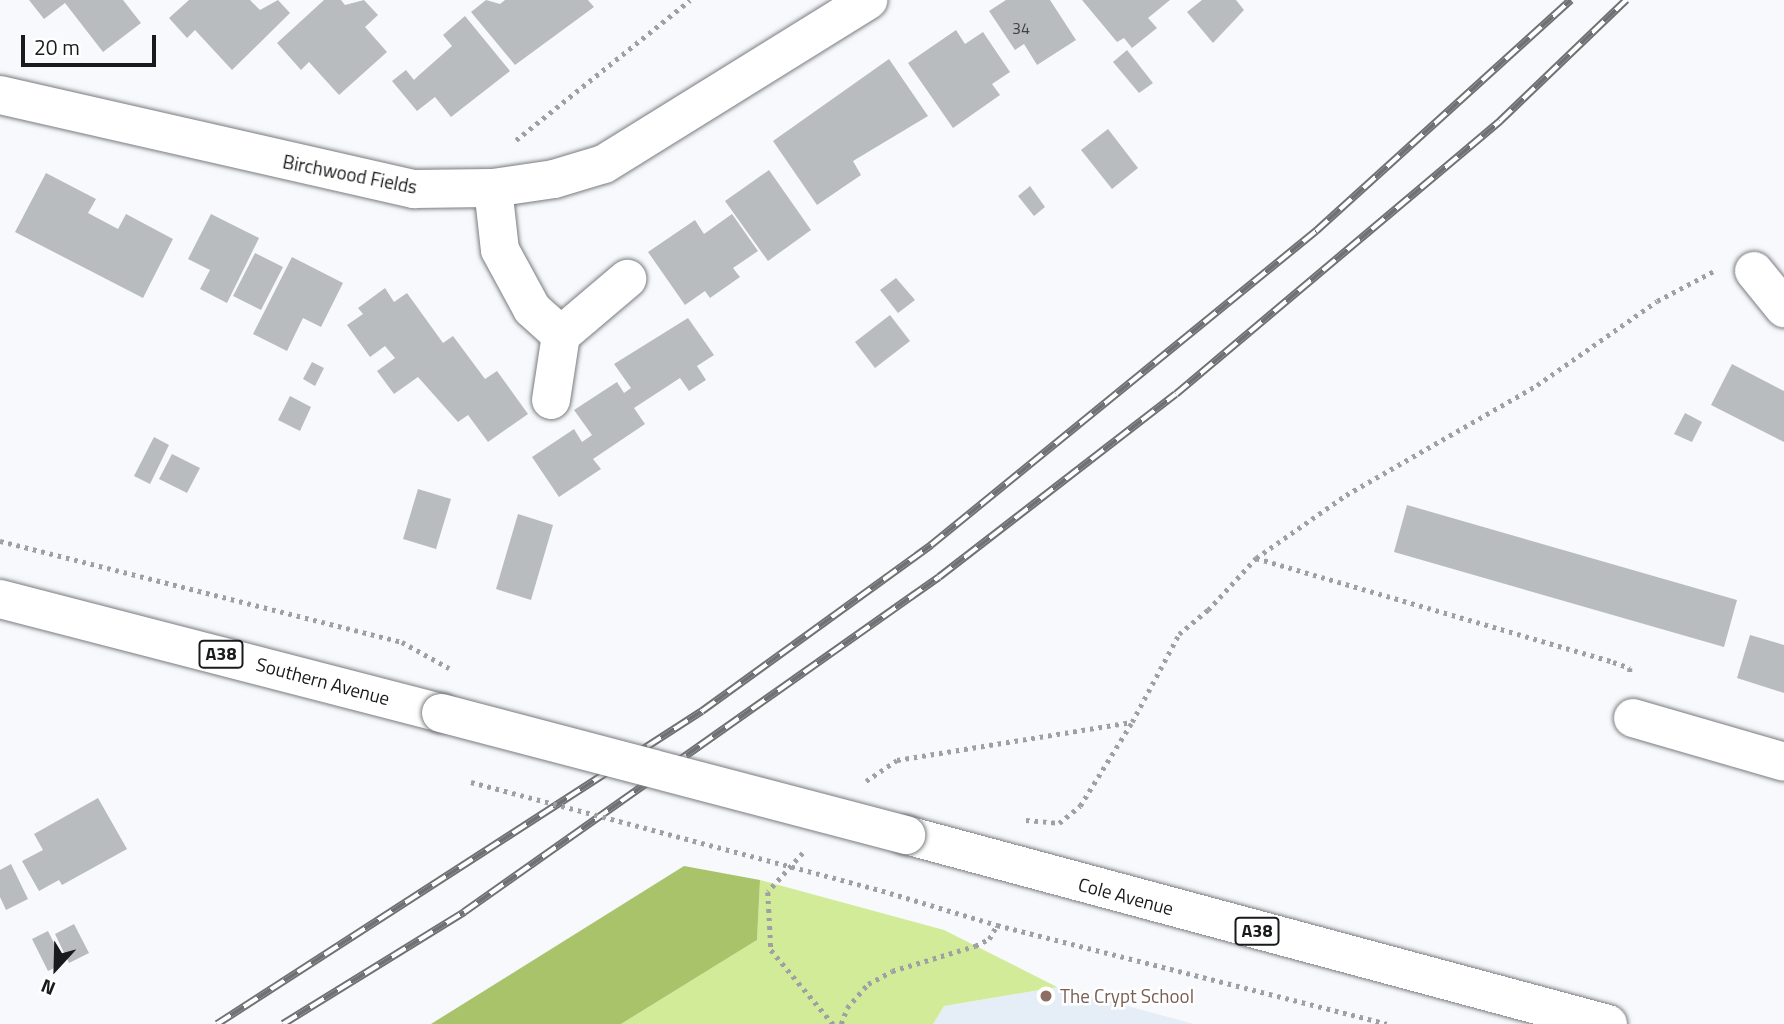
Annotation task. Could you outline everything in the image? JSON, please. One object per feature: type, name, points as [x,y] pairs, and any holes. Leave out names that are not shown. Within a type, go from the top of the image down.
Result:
[{"type":"main road","name":"Birchwood Fields","points":[[0,95],[378,182],[414,188],[493,188],[554,179],[604,164],[868,0]]},
{"type":"main road","points":[[493,188],[500,250],[532,309],[561,335]]},
{"type":"main road","points":[[1737,269],[1784,308]]},
{"type":"main road","points":[[551,400],[561,335],[627,279]]},
{"type":"main road","name":"Southern Avenue","points":[[0,599],[644,766]]},
{"type":"main road","points":[[1633,718],[1784,762]]},
{"type":"main road","name":"Cole Avenue","points":[[644,766],[1608,1024]]},
{"type":"path","points":[[509,146],[690,0]]},
{"type":"path","points":[[1020,819],[1059,823],[1080,806],[1132,722],[1179,634],[1208,610],[1256,558],[1346,495],[1537,385],[1657,301],[1737,269]]},
{"type":"path","points":[[0,541],[402,642],[461,675]]},
{"type":"path","points":[[1256,558],[1630,668],[1633,718]]},
{"type":"path","points":[[876,770],[897,760],[1132,722]]},
{"type":"path","points":[[471,782],[890,892],[998,925],[1387,1024]]},
{"type":"path","points":[[768,892],[771,950],[833,1024]]},
{"type":"path","points":[[841,1024],[846,1008],[868,984],[892,971],[975,946],[989,939],[998,925]]},
{"type":"shaded area","name":"The Crypt School","points":[[1057,987],[1194,1024],[933,1024],[944,1006]]},
{"type":"green space","points":[[684,866],[760,880],[757,940],[621,1024],[431,1024]]},
{"type":"green space","points":[[760,880],[944,930],[1057,987],[944,1006],[933,1024],[621,1024],[757,940]]},
{"type":"building","points":[[29,0],[123,0],[141,23],[103,52],[65,3],[44,19]]},
{"type":"building","points":[[189,0],[250,0],[260,10],[278,0],[290,13],[232,70],[195,30],[187,38],[169,18]]},
{"type":"building","points":[[324,0],[341,0],[345,5],[364,0],[378,15],[365,27],[387,52],[339,95],[309,62],[301,70],[277,43]]},
{"type":"building","points":[[486,0],[500,4],[505,0],[588,0],[594,7],[515,65],[471,12]]},
{"type":"building","points":[[1006,0],[1050,0],[1076,40],[1037,65],[1024,44],[1015,50],[989,11]]},
{"type":"building","points":[[1082,0],[1170,0],[1148,18],[1157,28],[1132,48],[1124,38],[1117,42]]},
{"type":"building","points":[[1202,0],[1236,0],[1244,10],[1213,43],[1187,12]]},
{"type":"building","points":[[465,16],[510,71],[451,117],[435,97],[417,111],[392,81],[406,70],[414,80],[452,46],[443,35]]},
{"type":"building","points":[[956,30],[965,44],[983,32],[1010,72],[992,84],[1000,95],[953,128],[908,63]]},
{"type":"building","points":[[1127,50],[1153,83],[1139,93],[1113,62]]},
{"type":"building","points":[[889,59],[928,116],[853,161],[861,175],[817,205],[773,141]]},
{"type":"building","points":[[1108,129],[1138,168],[1112,189],[1081,150]]},
{"type":"building","points":[[769,170],[811,230],[768,261],[725,201]]},
{"type":"building","points":[[46,173],[96,199],[88,213],[118,229],[126,214],[173,239],[143,298],[15,232]]},
{"type":"building","points":[[1030,186],[1045,207],[1034,216],[1018,196]]},
{"type":"building","points":[[211,214],[259,238],[227,303],[200,289],[210,270],[188,259]]},
{"type":"building","points":[[732,214],[758,251],[733,268],[740,277],[710,298],[705,291],[685,305],[648,252],[695,220],[704,234]]},
{"type":"building","points":[[255,253],[283,267],[261,310],[233,296]]},
{"type":"building","points":[[292,257],[343,283],[321,327],[303,318],[287,351],[253,334]]},
{"type":"building","points":[[896,278],[915,300],[898,313],[880,290]]},
{"type":"building","points":[[385,288],[394,302],[407,293],[443,343],[453,336],[485,379],[497,371],[528,414],[488,442],[468,415],[458,422],[418,377],[394,394],[377,371],[395,358],[385,346],[370,357],[347,325],[363,314],[358,308]]},
{"type":"building","points":[[890,315],[910,341],[875,368],[855,342]]},
{"type":"building","points":[[688,318],[714,355],[697,366],[706,380],[689,391],[680,378],[634,408],[645,424],[593,459],[601,469],[559,497],[532,457],[574,429],[582,442],[592,435],[574,410],[617,382],[624,393],[631,388],[614,364]]},
{"type":"building","points":[[312,362],[324,368],[315,386],[303,379]]},
{"type":"building","points":[[1732,364],[1784,391],[1784,442],[1711,405]]},
{"type":"building","points":[[290,396],[311,407],[300,431],[278,420]]},
{"type":"building","points":[[1685,413],[1702,422],[1692,442],[1674,434]]},
{"type":"building","points":[[154,437],[169,445],[150,484],[134,476]]},
{"type":"building","points":[[172,454],[200,468],[187,493],[159,479]]},
{"type":"building","points":[[418,489],[451,499],[436,549],[403,539]]},
{"type":"building","points":[[1407,505],[1737,600],[1724,647],[1394,552]]},
{"type":"building","points":[[518,514],[553,525],[531,600],[496,589]]},
{"type":"building","points":[[1750,635],[1784,645],[1784,693],[1737,678]]},
{"type":"building","points":[[98,798],[127,849],[62,885],[59,880],[39,891],[22,861],[43,850],[34,834]]},
{"type":"building","points":[[11,864],[28,899],[6,910],[0,897],[0,870]]},
{"type":"building","points":[[74,924],[89,953],[69,963],[55,934]]},
{"type":"building","points":[[48,931],[64,963],[48,971],[32,939]]},
{"type":"railway","points":[[217,1024],[702,711],[931,545],[1316,231],[1571,0]]},
{"type":"railway","points":[[283,1024],[464,912],[939,577],[1176,394],[1500,121],[1626,0]]},
{"type":"place","name":"The Crypt School","points":[[1046,996]]}]
